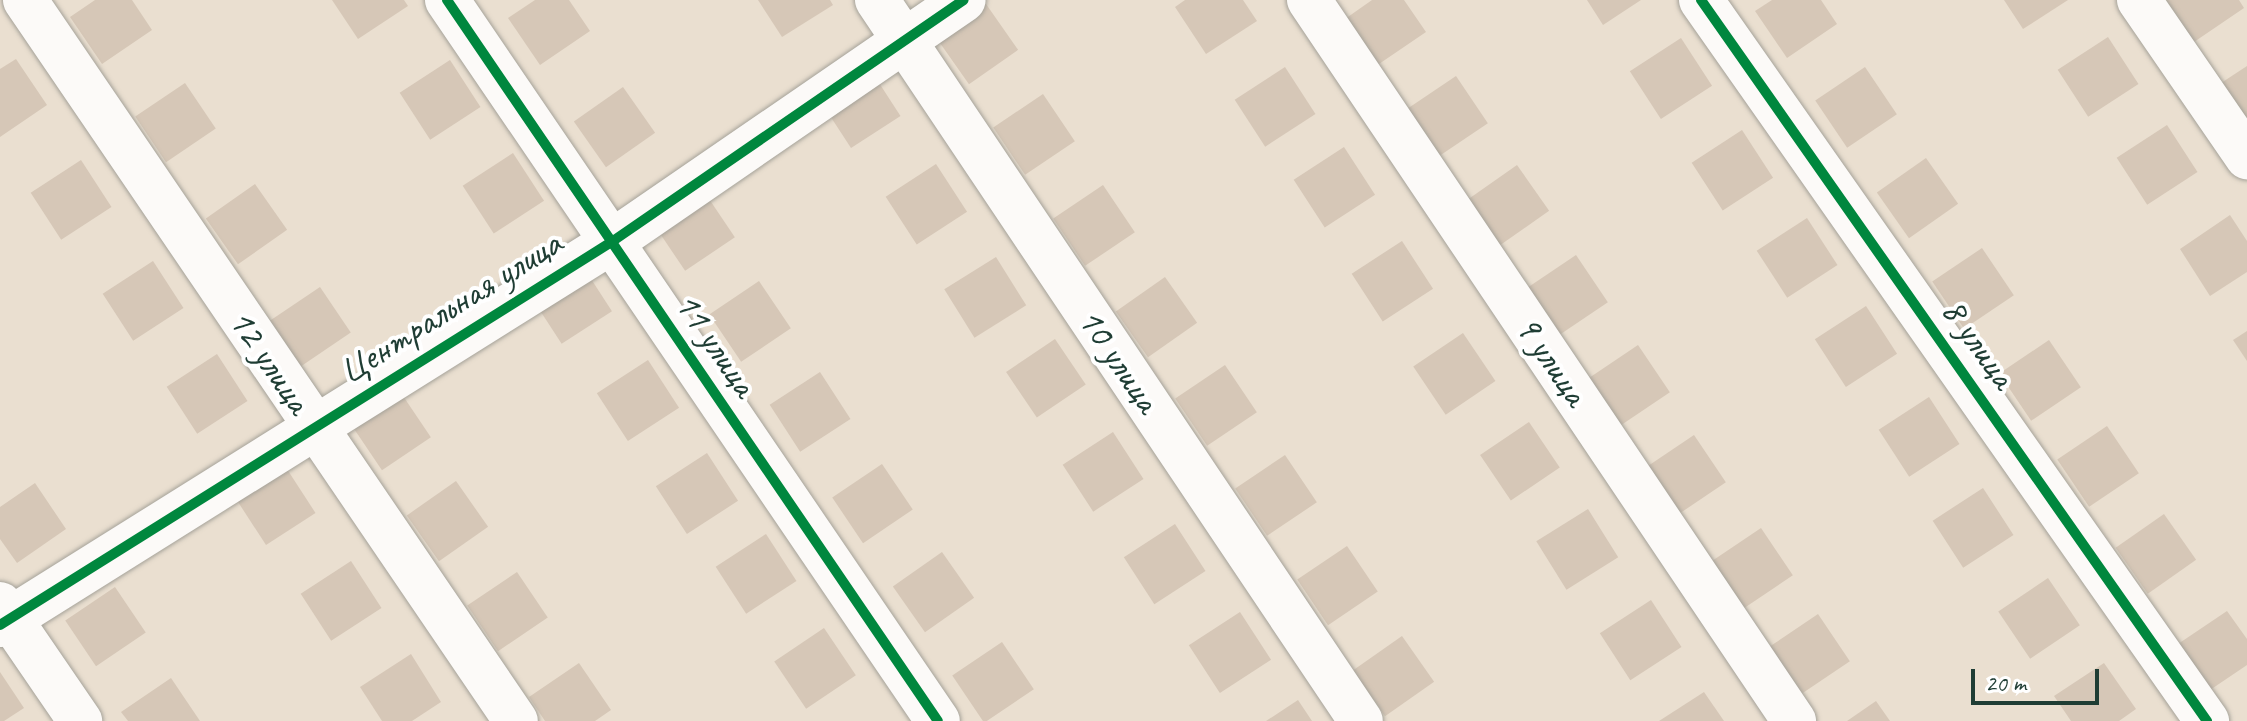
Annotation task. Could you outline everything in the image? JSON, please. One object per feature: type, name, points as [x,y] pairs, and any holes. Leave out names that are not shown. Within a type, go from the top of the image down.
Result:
[{"type":"street","name":"12 улица","points":[[25,0],[516,721]]},
{"type":"street","name":"11 улица","points":[[447,0],[938,721]]},
{"type":"street","name":"10 улица","points":[[877,0],[1361,721]]},
{"type":"street","name":"Центральная улица","points":[[3,616],[610,243],[964,0]]},
{"type":"street","name":"9 улица","points":[[1309,0],[1794,721]]},
{"type":"street","name":"8 улица","points":[[1701,0],[2207,721]]},
{"type":"street","points":[[2139,0],[2247,157]]},
{"type":"street","points":[[3,616],[80,721]]},
{"type":"building","points":[[95,0],[132,0],[152,30],[102,64],[70,17]]},
{"type":"building","points":[[332,0],[404,0],[408,6],[358,39]]},
{"type":"building","points":[[535,0],[569,0],[590,31],[540,65],[508,18]]},
{"type":"building","points":[[758,0],[830,0],[833,5],[782,37]]},
{"type":"building","points":[[1185,0],[1243,0],[1257,21],[1206,54],[1175,7]]},
{"type":"building","points":[[1372,0],[1404,0],[1426,32],[1376,66],[1345,19]]},
{"type":"building","points":[[1587,0],[1641,0],[1603,25]]},
{"type":"building","points":[[1772,0],[1821,0],[1837,24],[1787,58],[1755,11]]},
{"type":"building","points":[[2004,0],[2068,0],[2023,29]]},
{"type":"building","points":[[2166,0],[2239,0],[2244,8],[2194,42]]},
{"type":"building","points":[[986,4],[1018,50],[969,84],[937,38]]},
{"type":"building","points":[[2108,37],[2138,84],[2088,117],[2058,70]]},
{"type":"building","points":[[1681,38],[1712,86],[1661,119],[1630,71]]},
{"type":"building","points":[[16,59],[47,105],[0,137],[0,69]]},
{"type":"building","points":[[450,60],[480,107],[430,140],[400,93]]},
{"type":"building","points":[[2247,66],[2247,127],[2218,85]]},
{"type":"building","points":[[1285,67],[1315,114],[1265,147],[1235,100]]},
{"type":"building","points":[[1865,67],[1897,114],[1847,148],[1815,101]]},
{"type":"building","points":[[870,69],[900,116],[851,148],[821,101]]},
{"type":"building","points":[[1456,76],[1488,123],[1438,157],[1406,110]]},
{"type":"building","points":[[185,83],[216,129],[166,162],[135,117]]},
{"type":"building","points":[[623,87],[655,133],[606,167],[574,121]]},
{"type":"building","points":[[1043,94],[1075,141],[1025,175],[993,128]]},
{"type":"building","points":[[2167,125],[2197,172],[2147,205],[2117,158]]},
{"type":"building","points":[[1742,130],[1773,178],[1723,210],[1692,163]]},
{"type":"building","points":[[1344,147],[1375,195],[1325,227],[1294,180]]},
{"type":"building","points":[[513,153],[544,201],[494,233],[463,186]]},
{"type":"building","points":[[1926,158],[1958,204],[1909,238],[1877,192]]},
{"type":"building","points":[[81,160],[111,207],[61,240],[31,193]]},
{"type":"building","points":[[936,164],[967,212],[917,244],[886,197]]},
{"type":"building","points":[[1517,165],[1549,211],[1500,245],[1468,199]]},
{"type":"building","points":[[255,184],[287,230],[238,264],[206,218]]},
{"type":"building","points":[[1103,185],[1135,232],[1085,266],[1053,219]]},
{"type":"building","points":[[703,190],[735,237],[685,271],[653,224]]},
{"type":"building","points":[[2230,215],[2247,241],[2247,272],[2210,296],[2180,249]]},
{"type":"building","points":[[1807,218],[1837,265],[1787,298],[1757,251]]},
{"type":"building","points":[[1402,241],[1433,289],[1383,321],[1352,274]]},
{"type":"building","points":[[1982,248],[2014,295],[1964,329],[1932,282]]},
{"type":"building","points":[[1576,255],[1608,302],[1558,336],[1526,289]]},
{"type":"building","points":[[996,257],[1026,305],[974,338],[944,289]]},
{"type":"building","points":[[153,261],[183,308],[133,341],[103,294]]},
{"type":"building","points":[[582,265],[612,311],[562,344],[532,298]]},
{"type":"building","points":[[1165,277],[1197,323],[1148,357],[1116,311]]},
{"type":"building","points":[[759,281],[791,328],[741,362],[709,315]]},
{"type":"building","points":[[320,287],[351,333],[301,366],[270,321]]},
{"type":"building","points":[[1866,306],[1897,354],[1846,387],[1815,339]]},
{"type":"building","points":[[2247,331],[2247,361],[2233,340]]},
{"type":"building","points":[[1463,333],[1495,381],[1446,415],[1413,367]]},
{"type":"building","points":[[1055,339],[1086,385],[1037,418],[1006,372]]},
{"type":"building","points":[[2049,340],[2081,387],[2031,421],[1999,374]]},
{"type":"building","points":[[1638,345],[1670,392],[1620,426],[1588,379]]},
{"type":"building","points":[[217,354],[247,401],[197,434],[167,387]]},
{"type":"building","points":[[648,360],[679,408],[628,441],[597,393]]},
{"type":"building","points":[[1225,365],[1257,412],[1207,446],[1175,399]]},
{"type":"building","points":[[820,372],[850,419],[800,452],[770,405]]},
{"type":"building","points":[[399,390],[431,437],[382,470],[350,423]]},
{"type":"building","points":[[1929,397],[1959,444],[1909,477],[1879,430]]},
{"type":"building","points":[[1529,422],[1560,468],[1511,501],[1480,455]]},
{"type":"building","points":[[2107,426],[2139,473],[2089,507],[2057,460]]},
{"type":"building","points":[[1113,432],[1143,479],[1093,512],[1063,465]]},
{"type":"building","points":[[1694,435],[1726,482],[1676,516],[1644,469]]},
{"type":"building","points":[[707,453],[738,501],[687,534],[656,486]]},
{"type":"building","points":[[1285,455],[1317,502],[1267,536],[1235,489]]},
{"type":"building","points":[[882,464],[913,510],[863,543],[832,498]]},
{"type":"building","points":[[285,466],[315,513],[266,545],[236,498]]},
{"type":"building","points":[[456,481],[488,527],[439,561],[407,515]]},
{"type":"building","points":[[35,483],[66,529],[17,563],[0,539],[0,507]]},
{"type":"building","points":[[1983,488],[2013,535],[1963,568],[1933,521]]},
{"type":"building","points":[[1588,509],[1618,557],[1566,590],[1536,541]]},
{"type":"building","points":[[2164,514],[2196,560],[2148,594],[2116,548]]},
{"type":"building","points":[[1175,524],[1205,571],[1154,604],[1124,557]]},
{"type":"building","points":[[1761,528],[1793,575],[1743,609],[1711,562]]},
{"type":"building","points":[[766,534],[796,581],[746,614],[716,567]]},
{"type":"building","points":[[1347,546],[1378,592],[1328,625],[1297,580]]},
{"type":"building","points":[[942,552],[974,598],[925,632],[893,586]]},
{"type":"building","points":[[351,561],[381,608],[331,641],[301,594]]},
{"type":"building","points":[[517,572],[548,618],[498,651],[467,606]]},
{"type":"building","points":[[2048,578],[2080,625],[2030,659],[1998,612]]},
{"type":"building","points":[[115,587],[146,633],[96,666],[65,621]]},
{"type":"building","points":[[1651,600],[1681,647],[1630,680],[1600,633]]},
{"type":"building","points":[[2227,611],[2247,639],[2247,665],[2210,690],[2178,644]]},
{"type":"building","points":[[1240,612],[1271,660],[1220,693],[1189,645]]},
{"type":"building","points":[[1818,614],[1850,661],[1800,695],[1768,648]]},
{"type":"building","points":[[824,628],[856,675],[806,709],[774,662]]},
{"type":"building","points":[[1402,636],[1434,682],[1385,716],[1353,670]]},
{"type":"building","points":[[1002,642],[1034,689],[983,721],[952,676]]},
{"type":"building","points":[[411,654],[441,702],[412,721],[382,721],[360,687]]},
{"type":"building","points":[[579,663],[611,710],[595,721],[545,721],[529,697]]},
{"type":"building","points":[[2104,663],[2136,709],[2119,721],[2071,721],[2054,696]]},
{"type":"building","points":[[0,672],[24,708],[4,721],[0,721]]},
{"type":"building","points":[[171,678],[200,721],[128,721],[121,712]]},
{"type":"building","points":[[1704,692],[1724,721],[1659,721]]},
{"type":"building","points":[[1298,700],[1312,721],[1266,721]]},
{"type":"building","points":[[1876,701],[1890,721],[1847,721]]},
{"type":"cycle path","points":[[447,0],[938,721]]},
{"type":"cycle path","points":[[0,625],[610,243],[964,0]]},
{"type":"cycle path","points":[[1701,0],[2207,721]]}]
